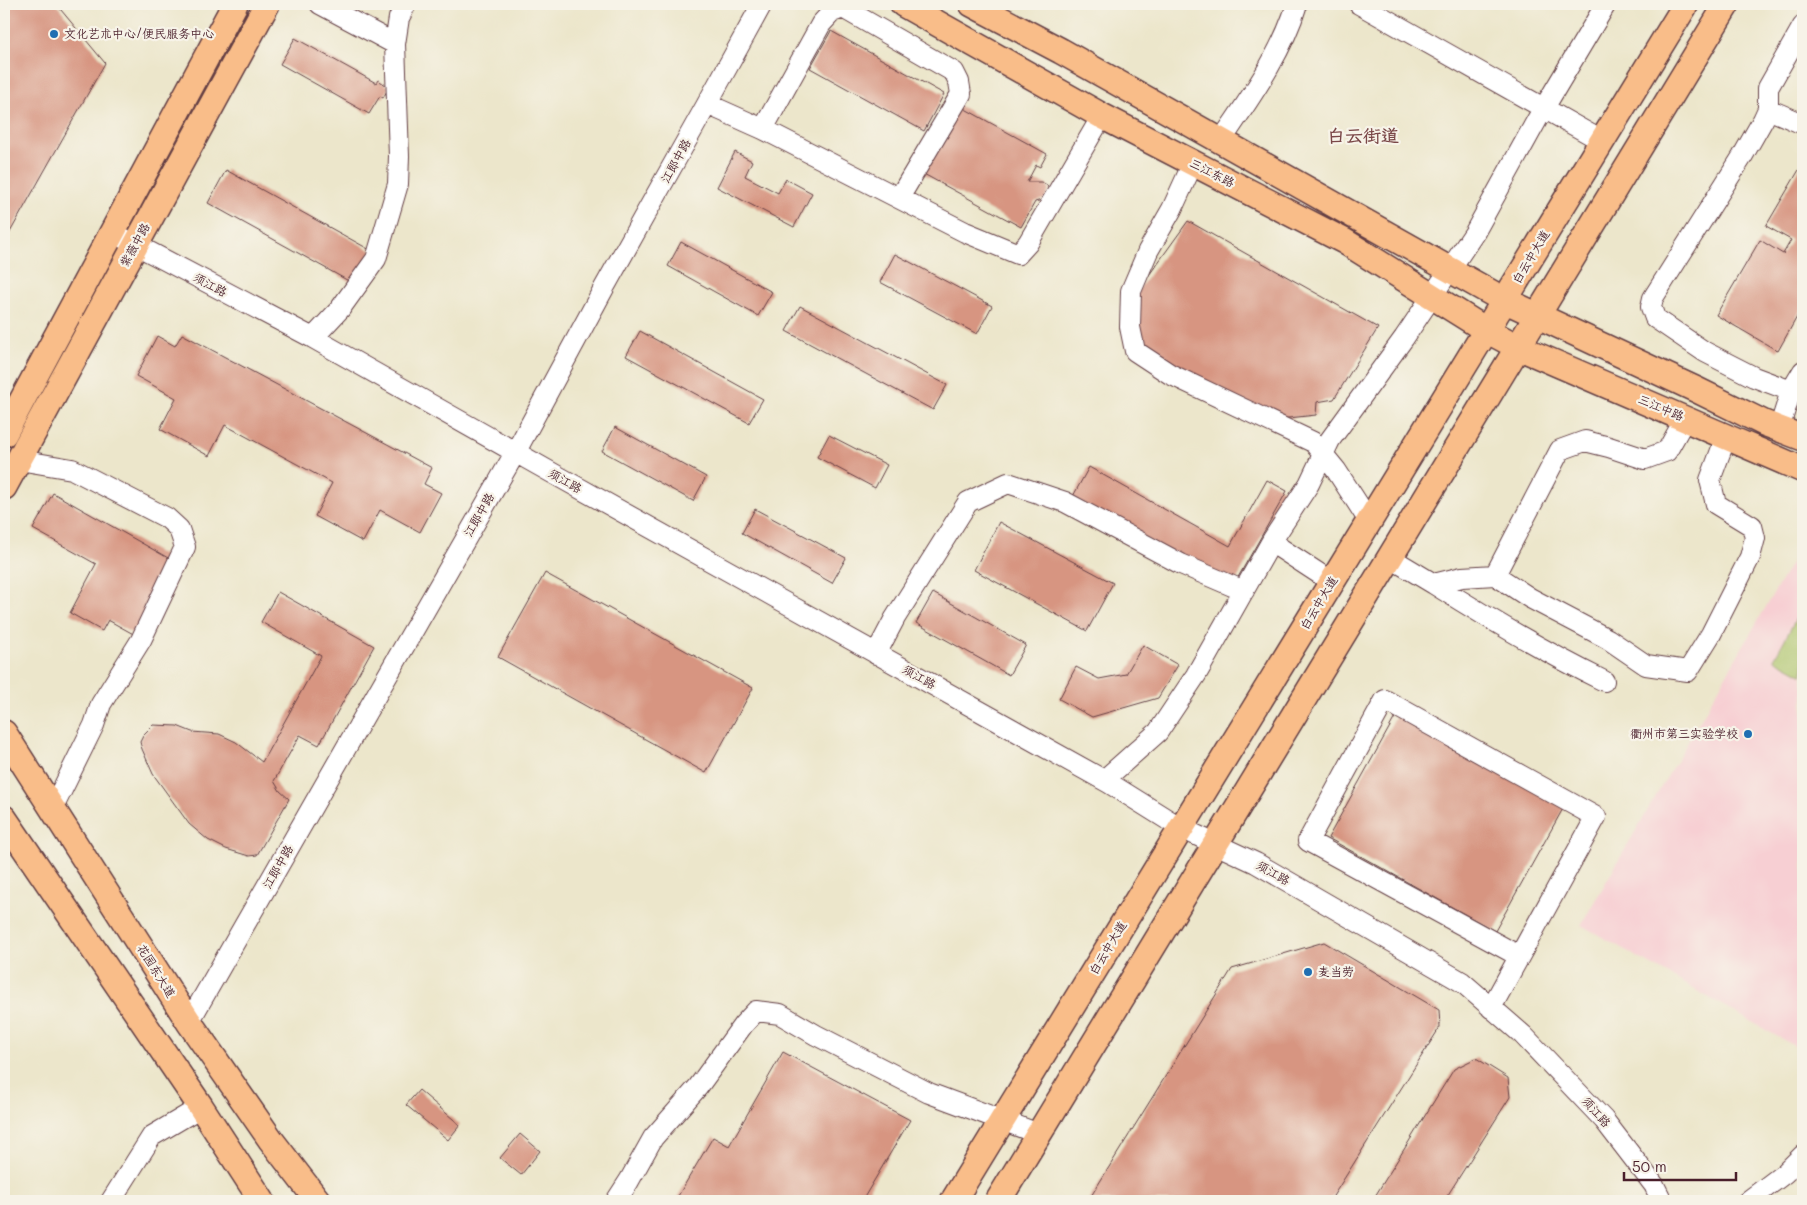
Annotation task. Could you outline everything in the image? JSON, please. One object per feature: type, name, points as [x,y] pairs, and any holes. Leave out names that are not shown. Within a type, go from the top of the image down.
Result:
[{"type":"main road","name":"紫薇中路","points":[[4,434],[235,4]]},
{"type":"main road","name":"紫薇中路","points":[[4,487],[267,4]]},
{"type":"main road","name":"三江东路","points":[[903,4],[1102,116],[1344,241],[1486,330],[1518,347]]},
{"type":"main road","points":[[972,4],[1061,51],[1504,300],[1779,429],[1803,438]]},
{"type":"main road","name":"白云中大道","points":[[953,1201],[1686,4]]},
{"type":"main road","points":[[998,1201],[1727,4]]},
{"type":"main road","name":"三江中路","points":[[1518,347],[1803,470]]},
{"type":"main road","name":"花园东大道","points":[[4,733],[189,1022],[271,1140],[318,1201]]},
{"type":"main road","points":[[4,818],[201,1106],[262,1201]]},
{"type":"street","points":[[320,4],[395,44]]},
{"type":"street","points":[[313,338],[340,308],[376,259],[398,184],[399,156],[395,44],[399,18],[406,4]]},
{"type":"street","name":"江郎中路","points":[[189,1022],[515,453],[604,288],[762,4]]},
{"type":"street","points":[[1221,141],[1258,85],[1290,28],[1297,4]]},
{"type":"street","points":[[1359,4],[1602,141]]},
{"type":"street","points":[[1104,780],[1158,732],[1196,675],[1273,539],[1309,484],[1330,440],[1404,338],[1480,224],[1606,4]]},
{"type":"street","points":[[762,129],[821,24],[832,12],[843,8],[954,72],[959,82],[961,94],[900,198]]},
{"type":"street","points":[[1791,391],[1754,377],[1705,352],[1655,318],[1651,307],[1653,298],[1742,157],[1768,110],[1768,88],[1803,26]]},
{"type":"street","points":[[707,104],[762,129],[965,232],[1018,254],[1028,243],[1102,116]]},
{"type":"street","points":[[1768,110],[1803,124]]},
{"type":"street","points":[[1193,163],[1172,209],[1148,252],[1131,291],[1130,327],[1135,351],[1170,374],[1313,442],[1336,470],[1369,521]]},
{"type":"street","name":"须江路","points":[[112,233],[313,338],[515,453],[1104,780],[1181,828],[1256,864],[1462,982],[1523,1035],[1604,1120],[1654,1185],[1662,1201]]},
{"type":"street","points":[[1779,429],[1791,391],[1803,371]]},
{"type":"street","points":[[1495,575],[1560,450],[1585,442],[1609,447],[1645,459],[1667,451],[1685,419]]},
{"type":"street","points":[[1434,584],[1462,577],[1495,575],[1530,598],[1608,639],[1646,665],[1688,671],[1716,626],[1750,557],[1755,538],[1752,526],[1716,504],[1710,480],[1726,437]]},
{"type":"street","points":[[18,460],[72,469],[167,518],[178,529],[185,547],[141,640],[101,704],[94,724],[53,808]]},
{"type":"street","points":[[876,654],[900,610],[968,502],[1008,483],[1065,502],[1181,564],[1244,591]]},
{"type":"street","points":[[1273,539],[1280,548],[1332,582]]},
{"type":"street","points":[[1389,557],[1480,614],[1552,655],[1604,681]]},
{"type":"street","points":[[1491,1008],[1596,816],[1385,700],[1308,841],[1519,956]]},
{"type":"street","points":[[616,1201],[630,1181],[653,1138],[698,1087],[743,1025],[756,1011],[780,1014],[816,1035],[929,1093],[1039,1134]]},
{"type":"street","points":[[111,1201],[152,1136],[201,1106]]},
{"type":"street","points":[[1748,1201],[1785,1173],[1803,1155]]},
{"type":"shaded area","name":"衢州市第三实验学校","points":[[1803,543],[1803,1051],[1581,925]]},
{"type":"green space","points":[[1803,606],[1803,675],[1774,659]]},
{"type":"building","points":[[4,4],[56,4],[105,63],[4,243]]},
{"type":"building","points":[[831,31],[944,94],[924,131],[810,68]]},
{"type":"building","points":[[295,38],[376,83],[378,80],[389,87],[383,98],[380,96],[369,114],[280,64]]},
{"type":"building","points":[[958,105],[1047,154],[1040,167],[1036,165],[1027,182],[1041,182],[1047,185],[1049,190],[1045,199],[1035,202],[1021,227],[920,172]]},
{"type":"building","points":[[735,152],[752,161],[745,176],[778,193],[786,179],[812,193],[794,227],[717,187]]},
{"type":"building","points":[[1803,163],[1803,258],[1800,263],[1803,265],[1803,306],[1778,351],[1716,315],[1760,240],[1783,254],[1791,240],[1766,226]]},
{"type":"building","points":[[226,170],[372,251],[354,284],[208,203]]},
{"type":"building","points":[[1188,221],[1378,328],[1334,399],[1317,402],[1316,415],[1261,421],[1149,357],[1126,307]]},
{"type":"building","points":[[681,242],[772,292],[758,316],[668,266]]},
{"type":"building","points":[[895,254],[992,306],[977,334],[880,282]]},
{"type":"building","points":[[800,306],[947,385],[933,410],[786,331]]},
{"type":"building","points":[[640,331],[763,399],[749,423],[626,356]]},
{"type":"building","points":[[182,334],[432,468],[424,484],[441,493],[420,532],[380,510],[363,542],[315,516],[332,483],[225,425],[209,456],[160,429],[176,398],[136,376],[157,336],[175,346]]},
{"type":"building","points":[[615,427],[706,477],[693,501],[602,451]]},
{"type":"building","points":[[829,435],[887,465],[875,488],[817,457]]},
{"type":"building","points":[[1089,467],[1230,546],[1267,480],[1287,491],[1232,588],[1072,498]]},
{"type":"building","points":[[53,493],[177,563],[137,636],[108,620],[102,631],[70,613],[96,564],[33,529]]},
{"type":"building","points":[[755,509],[846,558],[832,583],[742,533]]},
{"type":"building","points":[[999,522],[1113,583],[1087,631],[974,570]]},
{"type":"building","points":[[545,573],[753,688],[706,773],[498,657]]},
{"type":"building","points":[[278,592],[374,646],[319,745],[300,735],[274,781],[280,791],[289,799],[257,855],[249,856],[226,849],[208,840],[189,824],[153,774],[140,742],[144,734],[153,725],[177,726],[192,732],[219,734],[236,742],[262,762],[321,656],[261,622]]},
{"type":"building","points":[[933,593],[1026,645],[1009,675],[916,623]]},
{"type":"building","points":[[1143,645],[1178,665],[1158,698],[1092,717],[1059,699],[1076,667],[1099,679],[1126,674]]},
{"type":"building","points":[[1398,712],[1565,805],[1495,931],[1328,838]]},
{"type":"building","points":[[1324,942],[1439,1010],[1440,1027],[1330,1201],[1088,1201],[1232,969]]},
{"type":"building","points":[[783,1052],[910,1120],[862,1201],[675,1201],[713,1137],[729,1146]]},
{"type":"building","points":[[1476,1058],[1508,1078],[1510,1097],[1444,1201],[1372,1201],[1454,1069]]},
{"type":"building","points":[[419,1090],[460,1125],[448,1140],[406,1105]]},
{"type":"building","points":[[520,1134],[540,1151],[521,1175],[500,1158]]},
{"type":"place","name":"文化艺术中心/便民服务中心","points":[[54,34]]},
{"type":"place","name":"衢州市第三实验学校","points":[[1748,734]]},
{"type":"place","name":"麦当劳","points":[[1308,972]]},
{"type":"district","name":"白云街道","points":[[1363,136]]}]
